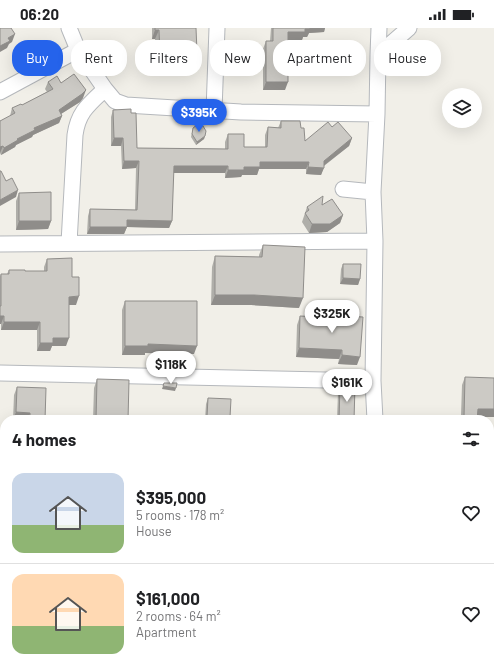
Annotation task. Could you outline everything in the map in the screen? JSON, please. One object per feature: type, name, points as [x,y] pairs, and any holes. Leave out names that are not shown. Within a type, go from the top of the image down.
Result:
[{"type":"street","points":[[69,28],[74,40]]},
{"type":"street","points":[[214,111],[217,28]]},
{"type":"street","points":[[379,28],[379,40]]},
{"type":"street","points":[[395,40],[409,28]]},
{"type":"street","points":[[0,92],[71,54]]},
{"type":"street","points":[[96,76],[114,100],[126,105],[241,112],[377,114]]},
{"type":"street","points":[[375,415],[373,381],[375,241],[373,192],[378,76]]},
{"type":"street","points":[[70,243],[76,126],[87,106],[105,89]]},
{"type":"street","points":[[343,189],[373,192]]},
{"type":"street","points":[[0,244],[375,241]]},
{"type":"street","points":[[0,373],[373,381]]},
{"type":"building","points":[[0,28],[11,28],[15,34],[8,38],[10,41],[0,46]]},
{"type":"building","points":[[155,28],[196,28],[196,40],[159,40],[159,30],[155,30]]},
{"type":"building","points":[[273,28],[310,28],[305,29],[305,32],[288,32],[288,40],[273,40]]},
{"type":"building","points":[[266,41],[273,41],[273,76],[288,76],[288,82],[266,82]]},
{"type":"building","points":[[57,76],[61,83],[71,76],[76,76],[86,90],[59,110],[62,116],[34,128],[35,130],[17,139],[18,140],[4,148],[3,146],[0,147],[0,121],[15,113],[12,108],[21,104],[22,105],[53,89],[48,82]]},
{"type":"building","points":[[131,109],[131,113],[136,113],[137,148],[228,149],[228,134],[244,134],[244,147],[267,147],[268,127],[281,128],[281,121],[300,121],[301,128],[304,128],[305,141],[328,122],[332,127],[338,122],[352,138],[324,161],[324,168],[308,167],[309,162],[260,162],[260,167],[244,167],[244,170],[228,170],[228,166],[174,166],[172,221],[127,220],[127,227],[90,227],[90,209],[137,210],[139,161],[124,161],[123,138],[114,138],[113,110]]},
{"type":"building","points":[[197,125],[203,126],[206,131],[205,136],[197,142],[192,134],[193,128]]},
{"type":"building","points":[[0,171],[6,181],[12,178],[18,190],[0,200]]},
{"type":"building","points":[[51,192],[51,221],[19,221],[19,193]]},
{"type":"building","points":[[323,196],[322,205],[332,199],[343,215],[330,224],[312,224],[305,213],[309,210],[307,207]]},
{"type":"building","points":[[263,245],[305,247],[303,298],[254,295],[215,295],[215,256],[262,257]]},
{"type":"building","points":[[72,258],[72,277],[79,277],[79,296],[69,297],[69,338],[53,338],[53,343],[40,343],[40,322],[4,322],[4,316],[0,316],[1,274],[9,274],[9,270],[47,271],[47,259]]},
{"type":"building","points":[[343,264],[361,264],[360,279],[343,278]]},
{"type":"building","points":[[125,301],[197,301],[197,346],[148,344],[148,346],[125,346]]},
{"type":"building","points":[[300,316],[344,318],[344,316],[363,317],[360,357],[342,355],[342,350],[299,348]]},
{"type":"building","points":[[465,377],[494,378],[494,409],[478,409],[477,415],[464,415]]},
{"type":"building","points":[[97,379],[129,380],[128,415],[96,415]]},
{"type":"building","points":[[164,383],[177,383],[176,388],[163,386]]},
{"type":"building","points":[[340,386],[355,386],[354,415],[339,415]]},
{"type":"building","points":[[17,387],[46,388],[45,415],[30,415],[30,413],[16,412]]},
{"type":"building","points":[[208,398],[231,399],[230,415],[207,415]]}]
